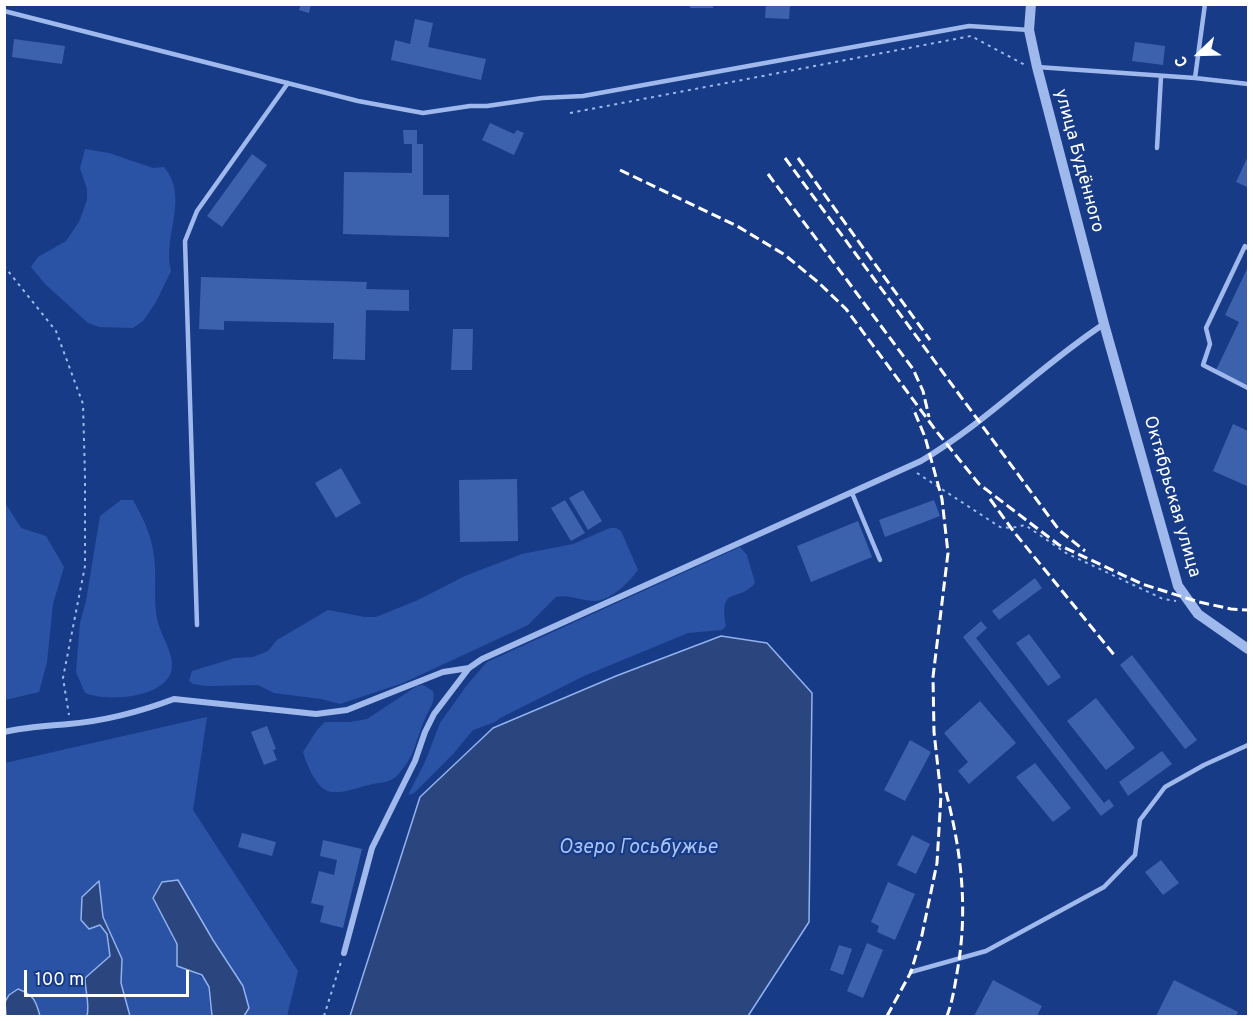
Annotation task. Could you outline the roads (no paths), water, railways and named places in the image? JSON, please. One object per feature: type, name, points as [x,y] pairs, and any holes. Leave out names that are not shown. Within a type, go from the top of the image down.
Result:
[{"type":"street","name":"улица Будённого","points":[[1030,4],[1029,30],[1033,67],[1104,324]]},
{"type":"street","points":[[344,953],[372,848],[416,761],[425,732],[434,714],[469,668],[482,659],[908,467],[952,442],[1075,343],[1104,324]]},
{"type":"street","name":"Октябрьская улица","points":[[1104,324],[1178,586],[1198,614],[1248,650]]},
{"type":"street","points":[[4,732],[28,726],[71,724],[153,707],[174,699],[316,714],[348,710],[443,672],[469,668]]},
{"type":"lane","points":[[1195,78],[1205,4]]},
{"type":"lane","points":[[4,12],[358,101],[423,113],[542,98],[583,96],[969,26],[1029,30]]},
{"type":"lane","points":[[1033,67],[1195,78],[1248,84]]},
{"type":"lane","points":[[1157,148],[1161,76]]},
{"type":"lane","points":[[197,625],[185,242],[197,211],[288,83]]},
{"type":"lane","points":[[1248,248],[1245,246],[1206,328],[1210,344],[1203,365],[1248,388]]},
{"type":"lane","points":[[852,493],[880,560]]},
{"type":"lane","points":[[911,972],[986,951],[1104,887],[1135,855],[1140,820],[1165,787],[1204,765],[1248,745]]},
{"type":"water","name":"Озеро Госьбужье","points":[[721,636],[767,643],[812,693],[809,922],[748,1016],[350,1016],[420,797],[493,728],[616,676]]},
{"type":"water","points":[[178,880],[243,986],[249,1008],[244,1016],[212,1016],[209,987],[202,975],[177,966],[177,944],[153,898],[162,882]]},
{"type":"water","points":[[99,881],[103,917],[122,959],[121,983],[130,1016],[87,1016],[85,978],[110,956],[107,934],[100,925],[89,929],[81,920],[82,897]]},
{"type":"water","points":[[18,989],[34,999],[40,1016],[6,1016],[5,1002],[9,995]]},
{"type":"railway","points":[[785,158],[1059,530],[1085,551]]},
{"type":"railway","points":[[798,158],[930,340]]},
{"type":"railway","points":[[620,170],[737,226],[785,255],[819,283],[846,309],[937,432],[979,484],[1059,545],[1142,584],[1199,602],[1248,610]]},
{"type":"railway","points":[[768,174],[913,369],[923,391],[929,417]]},
{"type":"railway","points":[[887,1016],[911,972],[922,935],[937,863],[941,795],[934,732],[933,677],[948,553],[942,499],[925,437],[913,408]]},
{"type":"railway","points":[[990,499],[1115,656]]},
{"type":"railway","points":[[946,792],[956,835],[963,901],[958,967],[947,1016]]}]
